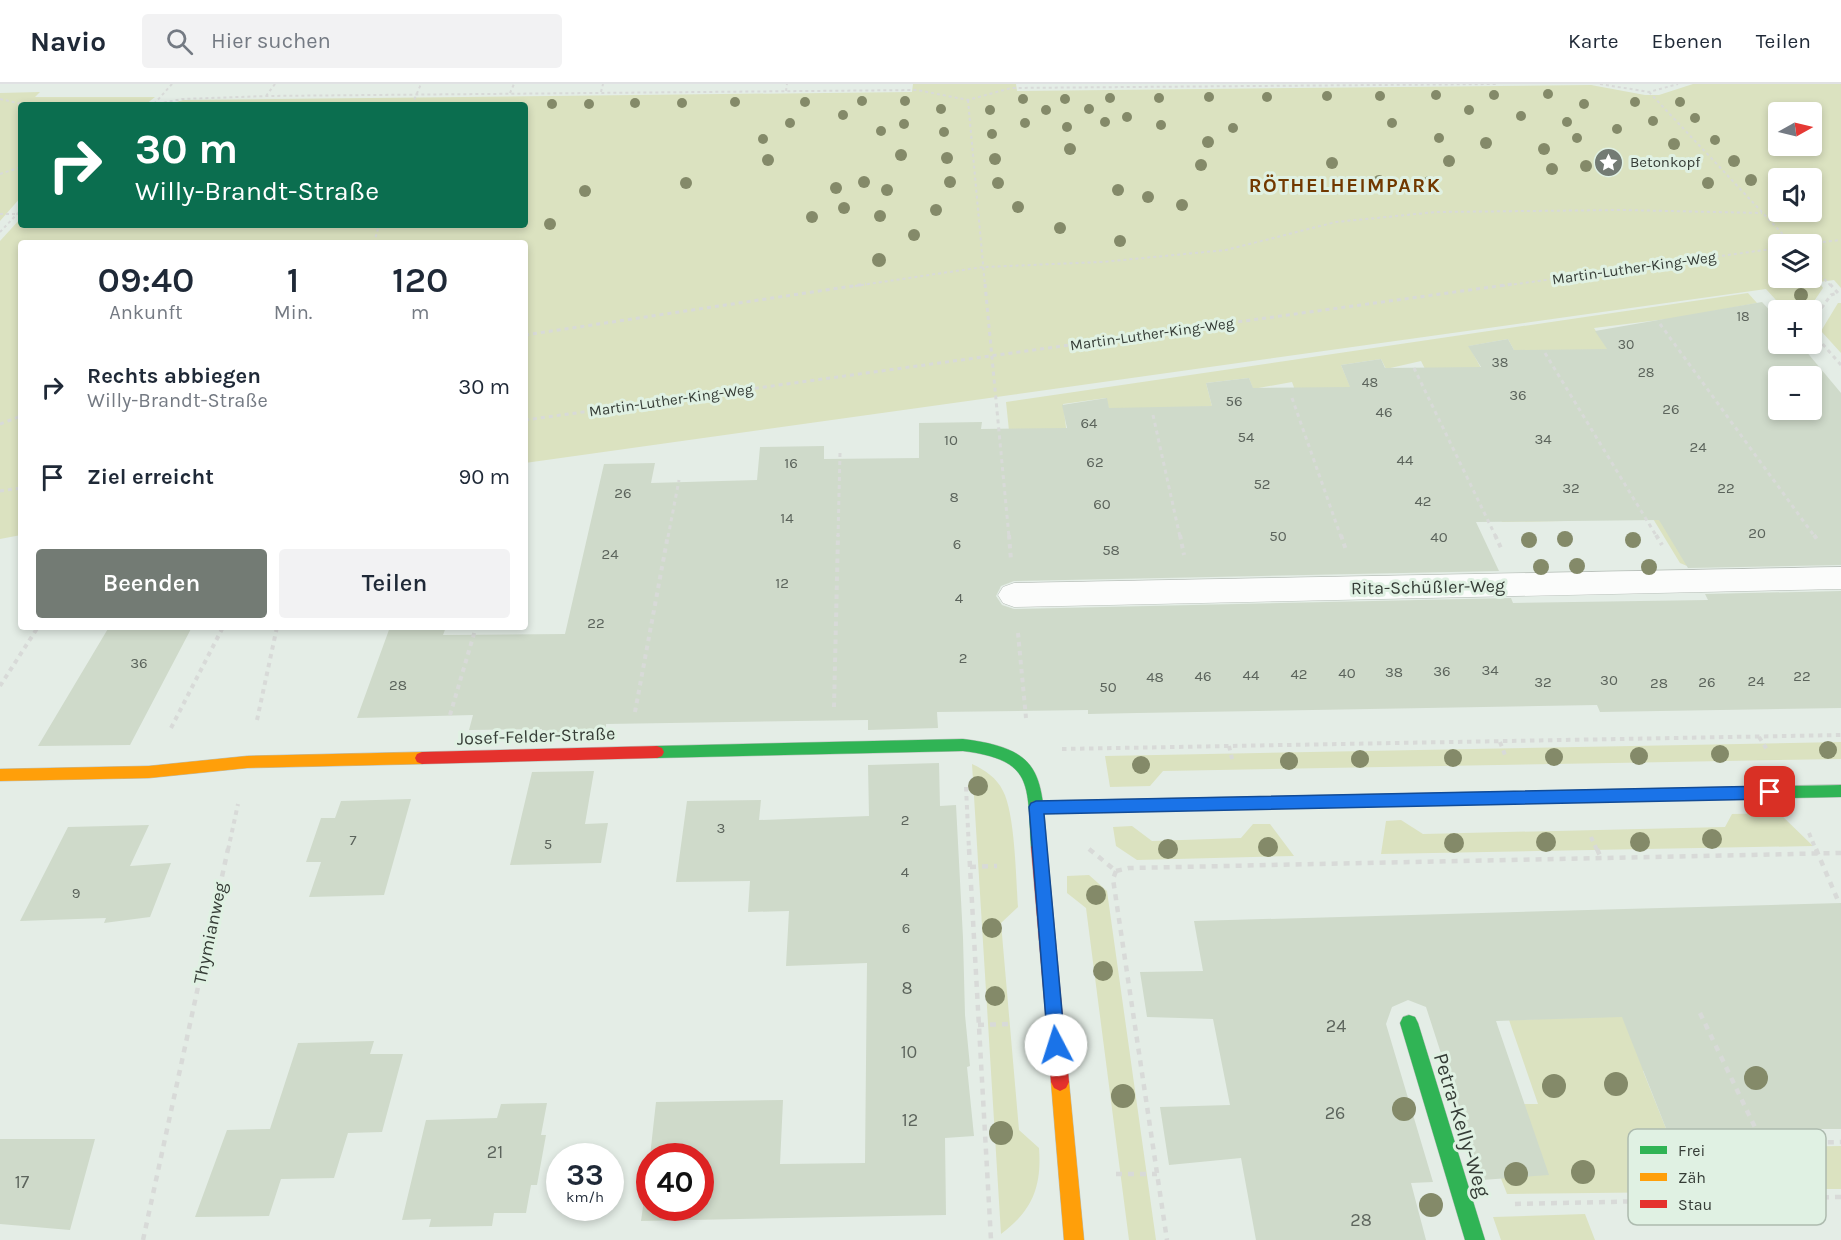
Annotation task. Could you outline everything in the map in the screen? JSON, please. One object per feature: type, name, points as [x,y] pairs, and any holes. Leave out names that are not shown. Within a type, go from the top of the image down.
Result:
[{"type":"street","name":"Rita-Schüßler-Weg","points":[[1014,595],[1841,578]]},
{"type":"street","name":"Josef-Felder-Straße","points":[[0,775],[149,772],[247,762],[628,751],[963,745],[982,746],[1003,752],[1018,760],[1028,770],[1036,807],[1074,1240]]},
{"type":"street","points":[[1036,807],[1841,791]]},
{"type":"street","name":"Petra-Kelly-Weg","points":[[1409,1023],[1475,1240]]},
{"type":"path","points":[[156,102],[172,84]]},
{"type":"path","points":[[266,96],[275,84]]},
{"type":"path","points":[[413,102],[421,84]]},
{"type":"path","points":[[510,93],[514,84]]},
{"type":"path","points":[[601,92],[603,84]]},
{"type":"path","points":[[786,91],[787,84]]},
{"type":"path","points":[[1009,84],[1011,88]]},
{"type":"path","points":[[168,102],[182,99],[266,96],[688,90],[917,90],[969,100],[1011,88],[1497,84]]},
{"type":"path","points":[[1600,84],[1649,92],[1678,84]]},
{"type":"path","points":[[916,85],[917,90]]},
{"type":"path","points":[[1649,92],[1782,234]]},
{"type":"path","points":[[0,99],[18,103]]},
{"type":"path","points":[[969,100],[995,398]]},
{"type":"path","points":[[0,174],[18,168]]},
{"type":"path","points":[[528,335],[983,267],[1102,262],[1226,250],[1336,222],[1437,212],[1622,210],[1762,213]]},
{"type":"path","points":[[0,214],[18,214]]},
{"type":"path","points":[[0,232],[18,214]]},
{"type":"path","points":[[1822,242],[1841,240]]},
{"type":"path","name":"Martin-Luther-King-Weg","points":[[528,420],[1768,250]]},
{"type":"path","points":[[1822,276],[1839,293]]},
{"type":"path","points":[[1822,307],[1831,295],[1839,293]]},
{"type":"path","points":[[1660,324],[1820,544]]},
{"type":"path","points":[[1822,343],[1841,365]]},
{"type":"path","points":[[1545,353],[1684,581]]},
{"type":"path","points":[[1414,368],[1519,585]]},
{"type":"path","points":[[1292,398],[1360,588]]},
{"type":"path","points":[[1153,415],[1192,591]]},
{"type":"path","points":[[0,424],[18,417]]},
{"type":"path","points":[[832,747],[840,453]]},
{"type":"path","points":[[628,751],[679,480]]},
{"type":"path","points":[[0,491],[18,488]]},
{"type":"path","points":[[0,686],[36,630]]},
{"type":"path","points":[[149,772],[221,630]]},
{"type":"path","name":"Thymianweg","points":[[143,1240],[276,630]]},
{"type":"path","points":[[438,756],[475,630]]},
{"type":"path","points":[[1053,749],[1841,735]]},
{"type":"path","points":[[963,745],[991,1240]]},
{"type":"path","points":[[1167,1240],[1113,879],[1116,871],[1129,867],[1841,853]]},
{"type":"path","points":[[1700,1013],[1756,1129]]},
{"type":"path","points":[[1826,1142],[1841,1142]]},
{"type":"path","points":[[1826,1197],[1841,1197]]},
{"type":"path","points":[[1464,1205],[1628,1201]]},
{"type":"green space","points":[[913,84],[1016,84],[1017,91],[1591,85],[1645,95],[1659,95],[1693,84],[1841,84],[1841,288],[1834,280],[1822,282],[1822,234],[1768,234],[1768,288],[1822,286],[1823,288],[1815,300],[1776,300],[1766,289],[528,463],[528,240],[18,240],[18,536],[0,539],[0,241],[18,221],[18,228],[528,228],[528,102],[177,102],[183,100],[912,92]]},
{"type":"green space","points":[[40,92],[35,97],[155,97],[149,102],[18,102],[18,200],[0,221],[0,93]]},
{"type":"green space","points":[[1748,293],[1757,303],[1708,312],[1768,395],[1768,413],[1667,319],[1594,328],[1615,361],[1687,566],[1680,563],[1550,350],[1515,352],[1508,339],[1469,346],[1564,521],[1502,522],[1421,361],[1386,369],[1381,359],[1341,365],[1366,424],[1299,401],[1292,382],[1253,389],[1249,378],[1206,383],[1212,406],[1111,417],[1106,398],[1063,404],[1068,443],[1013,469],[1006,402]]},
{"type":"green space","points":[[1838,303],[1841,303],[1841,353],[1822,329]]},
{"type":"green space","points":[[1775,420],[1792,420],[1841,481]]},
{"type":"green space","points":[[1841,742],[1841,759],[1163,771],[1150,786],[1110,787],[1105,756]]},
{"type":"green space","points":[[972,764],[994,778],[1003,791],[1010,814],[1018,907],[1001,923],[1019,1130],[1039,1148],[1039,1175],[1033,1197],[1020,1216],[1001,1234]]},
{"type":"green space","points":[[1779,813],[1813,846],[1381,854],[1386,821],[1401,820],[1423,834],[1725,827],[1732,814]]},
{"type":"green space","points":[[1253,824],[1270,824],[1294,856],[1137,860],[1116,846],[1113,827],[1132,826],[1152,841],[1241,838]]},
{"type":"green space","points":[[1089,875],[1107,891],[1156,1240],[1129,1240],[1086,908],[1067,893],[1067,876]]},
{"type":"green space","points":[[1691,1014],[1719,1071],[1643,1071],[1666,1129],[1628,1129],[1628,1193],[1507,1194],[1493,1158],[1523,1104],[1538,1104],[1509,1020]]},
{"type":"green space","points":[[1826,1146],[1841,1146],[1841,1189],[1826,1189]]},
{"type":"green space","points":[[1585,1214],[1595,1240],[1501,1240],[1493,1217]]},
{"type":"building","points":[[1762,302],[1768,308],[1768,354],[1808,354],[1818,366],[1768,366],[1768,420],[1822,420],[1822,370],[1841,393],[1841,565],[1688,568],[1659,520],[1476,522],[1499,571],[1014,581],[1001,586],[996,596],[1002,605],[1014,609],[1511,598],[1513,603],[1708,600],[1705,594],[1841,591],[1841,708],[1600,712],[1597,705],[1088,714],[1088,710],[937,712],[938,728],[868,730],[868,720],[606,724],[606,728],[602,728],[601,736],[540,738],[542,729],[469,730],[473,715],[357,718],[389,630],[445,630],[443,635],[565,634],[604,464],[655,463],[651,483],[757,480],[760,447],[824,446],[824,459],[919,458],[919,423],[982,422],[981,429],[1067,428],[1062,405],[1107,398],[1109,408],[1212,406],[1206,383],[1249,378],[1253,388],[1350,387],[1341,365],[1381,359],[1385,368],[1481,367],[1468,346],[1508,339],[1514,350],[1607,349],[1595,331]]},
{"type":"building","points":[[107,630],[190,630],[130,745],[38,746]]},
{"type":"building","points":[[939,763],[940,806],[956,805],[965,1015],[970,1066],[967,1067],[974,1136],[945,1138],[946,1215],[714,1220],[714,1143],[651,1143],[656,1102],[783,1100],[780,1164],[865,1163],[867,963],[786,966],[789,911],[748,912],[750,881],[676,882],[687,801],[761,800],[759,820],[869,816],[868,765]]},
{"type":"building","points":[[594,771],[585,824],[608,823],[601,863],[510,865],[532,772]]},
{"type":"building","points":[[411,799],[384,895],[309,897],[321,862],[306,862],[321,818],[335,818],[341,801]]},
{"type":"building","points":[[149,825],[130,866],[171,863],[150,917],[104,923],[106,918],[20,921],[68,827]]},
{"type":"building","points":[[1841,903],[1841,1129],[1666,1129],[1622,1017],[1496,1021],[1549,1175],[1482,1180],[1426,1007],[1408,1000],[1392,1007],[1386,1024],[1433,1182],[1411,1183],[1426,1240],[1256,1240],[1241,1158],[1169,1165],[1160,1107],[1230,1105],[1213,1019],[1147,1017],[1140,972],[1203,971],[1194,921]]},
{"type":"building","points":[[374,1041],[370,1054],[403,1054],[382,1132],[348,1133],[334,1178],[281,1179],[269,1216],[195,1217],[227,1130],[270,1129],[298,1043]]},
{"type":"building","points":[[547,1103],[541,1135],[546,1135],[537,1185],[531,1185],[526,1213],[494,1213],[492,1226],[429,1227],[431,1219],[402,1220],[426,1120],[497,1118],[501,1104]]},
{"type":"building","points":[[0,1139],[95,1139],[70,1230],[0,1224]]},
{"type":"traffic: fast","points":[[657,752],[963,745],[988,748],[1007,754],[1020,762],[1028,774],[1036,804],[1039,847]]},
{"type":"traffic: fast","points":[[1434,799],[1841,791]]},
{"type":"traffic: fast","points":[[1409,1023],[1475,1240]]},
{"type":"traffic: slow","points":[[0,775],[149,772],[247,762],[422,758]]},
{"type":"traffic: slow","points":[[1036,807],[1434,799]]},
{"type":"traffic: slow","points":[[1060,1082],[1074,1240]]},
{"type":"traffic: jam","points":[[422,758],[657,752]]},
{"type":"traffic: jam","points":[[1039,847],[1060,1082]]},
{"type":"place","name":"Betonkopf","points":[[1609,162]]},
{"type":"district","name":"RÖTHELHEIMPARK","points":[[1345,185]]},
{"type":"route","points":[[1056,1045],[1036,807],[1770,792]]}]
